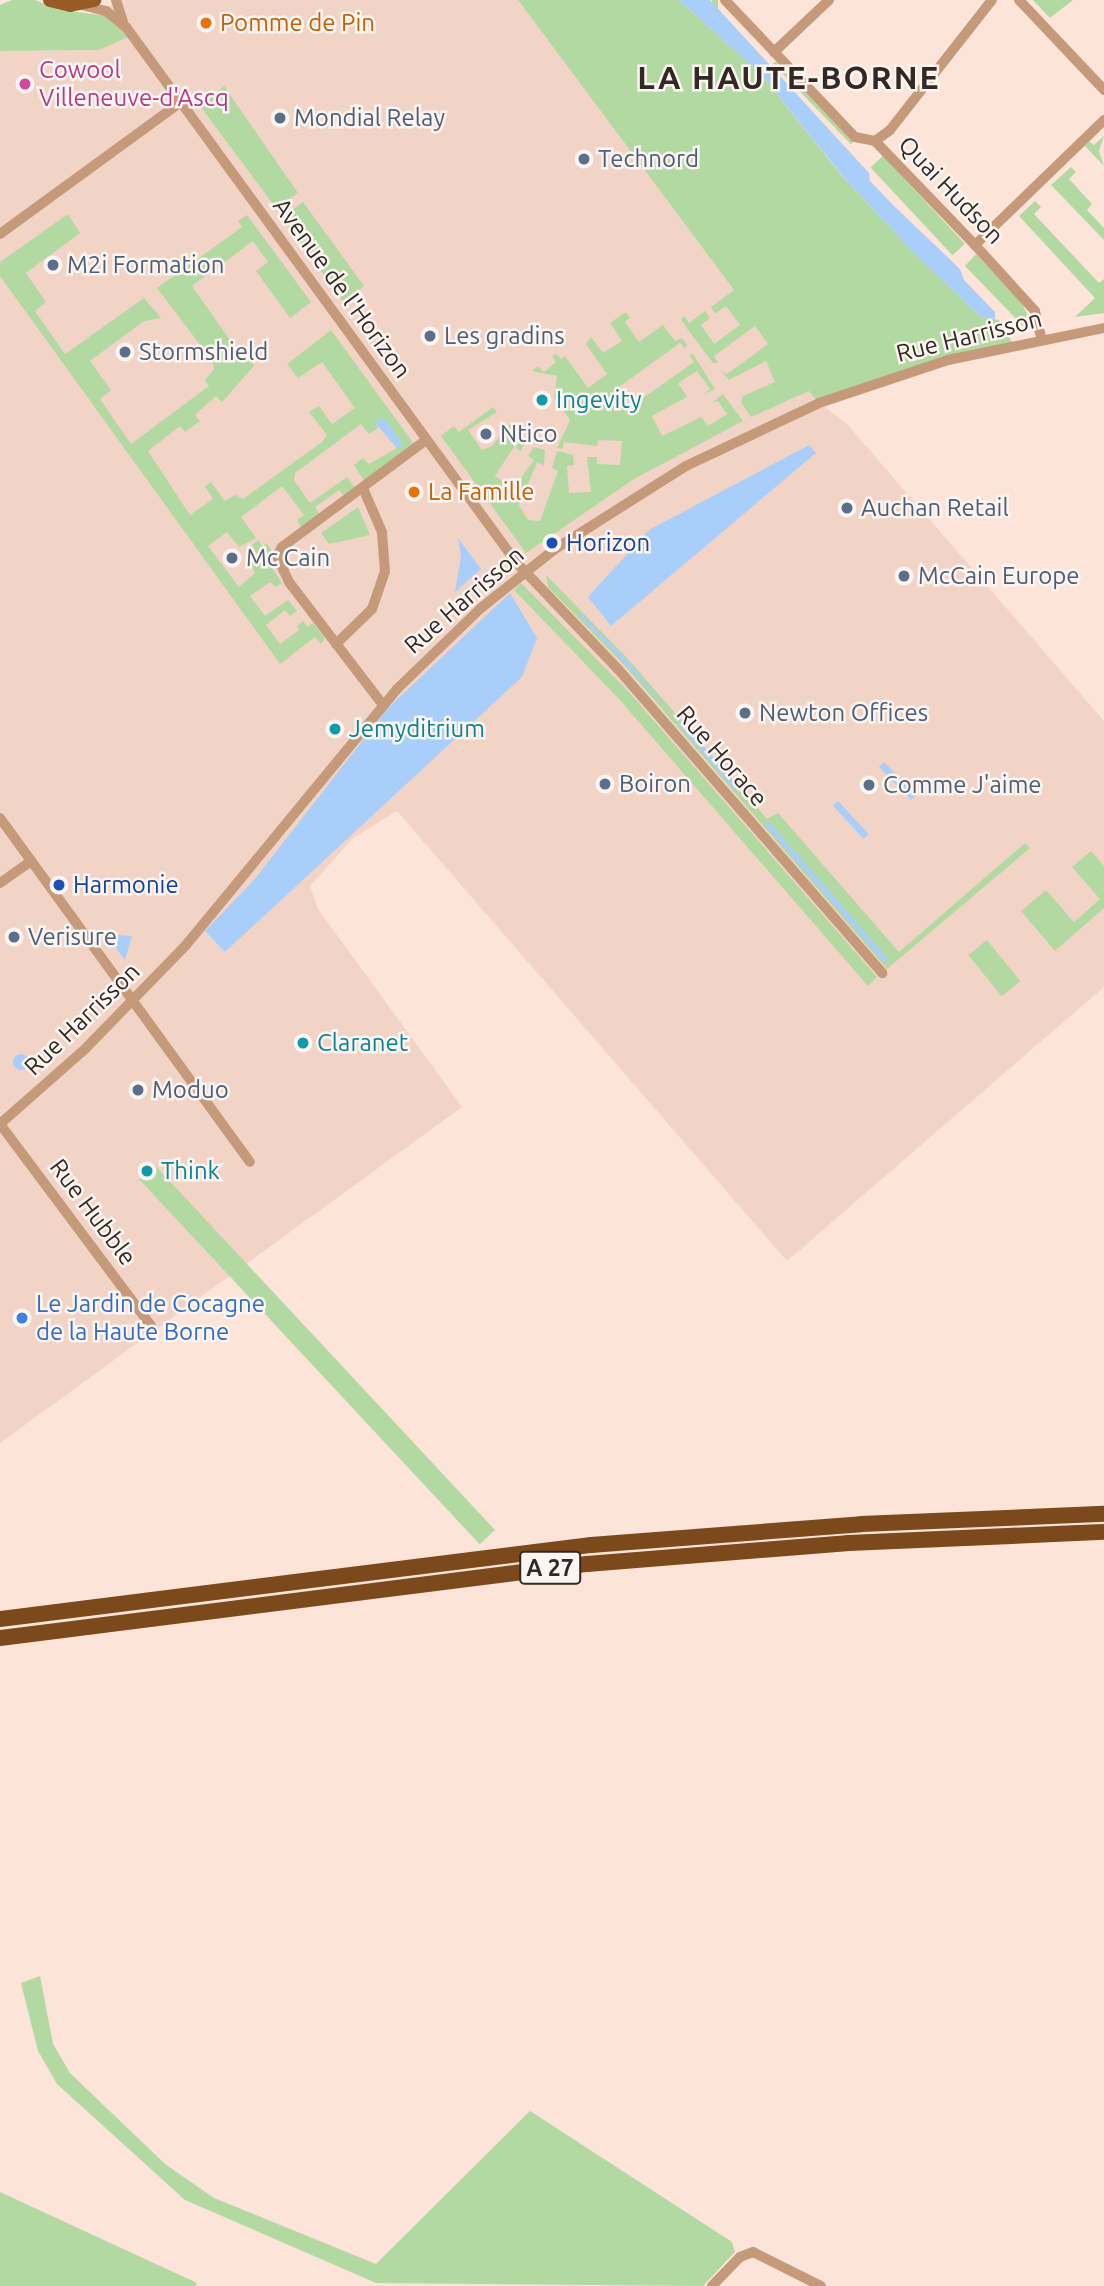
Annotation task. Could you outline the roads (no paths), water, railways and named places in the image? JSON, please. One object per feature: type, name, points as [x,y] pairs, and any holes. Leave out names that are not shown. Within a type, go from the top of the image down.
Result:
[{"type":"highway","name":"A 27","points":[[0,1619],[591,1545],[873,1523],[1104,1514]]},
{"type":"highway","name":"A 27","points":[[0,1638],[587,1564],[849,1543],[1104,1532]]},
{"type":"main road","points":[[50,0],[76,5],[94,0]]},
{"type":"street","name":"Avenue de l'Horizon","points":[[116,0],[126,27],[525,572]]},
{"type":"street","name":"Quai Hudson","points":[[725,0],[855,137],[875,141],[975,244],[1035,311],[1041,338]]},
{"type":"street","points":[[775,52],[829,0]]},
{"type":"street","points":[[875,141],[890,130],[992,0]]},
{"type":"street","points":[[1018,0],[1104,90]]},
{"type":"street","name":"Avenue de l'Horizon","points":[[76,5],[104,10],[126,27]]},
{"type":"street","points":[[0,234],[181,102]]},
{"type":"street","points":[[975,244],[1104,120]]},
{"type":"street","name":"Rue Harrisson","points":[[0,1124],[132,1000],[236,888],[383,705],[525,572],[652,485],[805,409],[912,371],[1041,338],[1104,328]]},
{"type":"street","points":[[383,705],[279,567],[276,556],[426,440]]},
{"type":"street","points":[[336,643],[372,609],[385,572],[382,532],[363,488]]},
{"type":"street","name":"Rue Horace","points":[[525,572],[618,669],[882,973]]},
{"type":"street","points":[[0,818],[250,1162]]},
{"type":"street","points":[[0,883],[31,860]]},
{"type":"street","name":"Rue Hubble","points":[[0,1124],[151,1326]]},
{"type":"street","points":[[712,2286],[749,2253],[767,2256],[821,2286]]},
{"type":"water","points":[[679,0],[710,0],[869,173],[870,181],[960,269],[964,280],[995,312],[995,319],[981,317],[912,251],[844,178],[761,74]]},
{"type":"water","points":[[383,417],[403,444],[397,448],[375,423]]},
{"type":"water","points":[[809,445],[816,453],[611,626],[588,597],[649,530]]},
{"type":"water","points":[[458,538],[481,569],[455,592],[461,556]]},
{"type":"water","points":[[510,593],[537,638],[522,677],[225,952],[205,931],[253,881],[388,708]]},
{"type":"water","points":[[581,613],[627,660],[666,707],[579,615]]},
{"type":"water","points":[[681,721],[738,786],[734,789],[678,724]]},
{"type":"water","points":[[884,762],[916,795],[911,800],[879,767]]},
{"type":"water","points":[[838,801],[869,834],[864,839],[833,806]]},
{"type":"water","points":[[769,822],[888,959],[885,963],[765,825]]},
{"type":"water","points":[[105,934],[132,936],[125,960]]},
{"type":"water","points":[[21,1054],[27,1056],[27,1068],[21,1070],[15,1068],[13,1062],[15,1056]]},
{"type":"place","name":"Pomme de Pin","points":[[206,23]]},
{"type":"place","name":"Cowool Villeneuve-d'Ascq","points":[[25,84]]},
{"type":"place","name":"Mondial Relay","points":[[280,118]]},
{"type":"place","name":"Technord","points":[[584,159]]},
{"type":"place","name":"M2i Formation","points":[[53,265]]},
{"type":"place","name":"Les gradins","points":[[430,336]]},
{"type":"place","name":"Stormshield","points":[[125,352]]},
{"type":"place","name":"Ingevity","points":[[542,400]]},
{"type":"place","name":"Ntico","points":[[486,434]]},
{"type":"place","name":"La Famille","points":[[414,492]]},
{"type":"place","name":"Auchan Retail","points":[[847,508]]},
{"type":"place","name":"Horizon","points":[[552,543]]},
{"type":"place","name":"Mc Cain","points":[[232,558]]},
{"type":"place","name":"McCain Europe","points":[[904,576]]},
{"type":"place","name":"Newton Offices","points":[[745,713]]},
{"type":"place","name":"Jemyditrium","points":[[335,729]]},
{"type":"place","name":"Boiron","points":[[605,784]]},
{"type":"place","name":"Comme J'aime","points":[[869,785]]},
{"type":"place","name":"Harmonie","points":[[59,885]]},
{"type":"place","name":"Verisure","points":[[14,937]]},
{"type":"place","name":"Claranet","points":[[303,1043]]},
{"type":"place","name":"Moduo","points":[[138,1090]]},
{"type":"place","name":"Think","points":[[147,1171]]},
{"type":"place","name":"Le Jardin de Cocagne de la Haute Borne","points":[[22,1318]]},
{"type":"district","name":"LA HAUTE-BORNE","points":[[789,77]]}]
